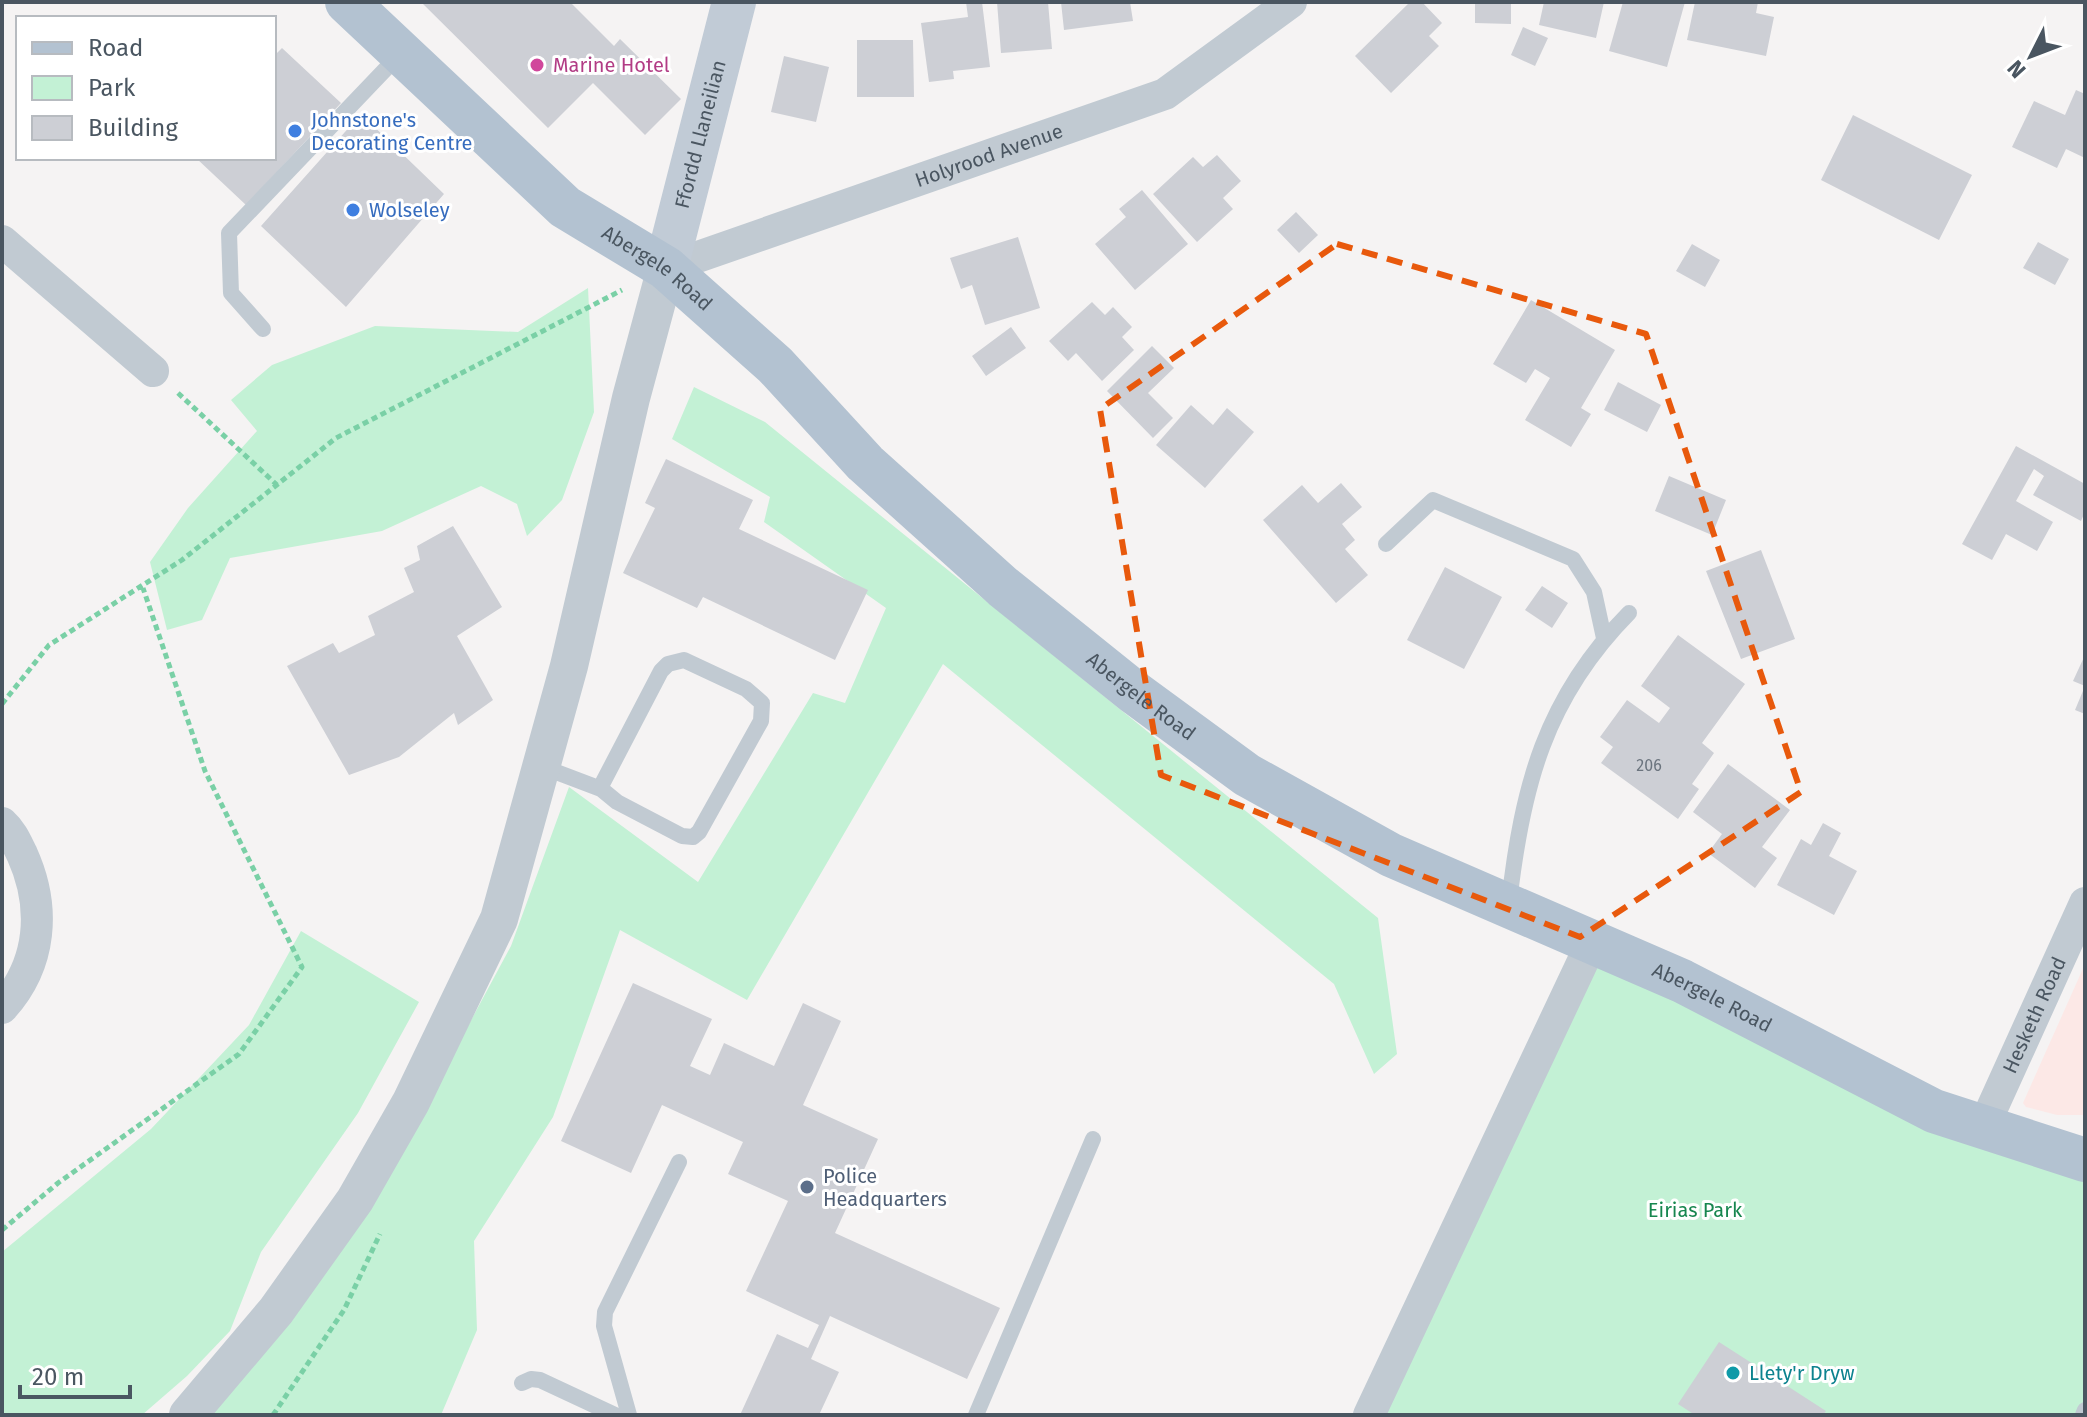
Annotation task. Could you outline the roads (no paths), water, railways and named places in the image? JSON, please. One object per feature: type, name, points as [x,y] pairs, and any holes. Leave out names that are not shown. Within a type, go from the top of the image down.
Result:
[{"type":"main road","name":"Abergele Road","points":[[347,2],[565,207],[666,268],[775,365],[865,463],[1003,587],[1135,693],[1247,775],[1391,855],[1682,981],[1934,1111],[2085,1160]]},
{"type":"main road","name":"Ffordd Llaneilian","points":[[666,268],[734,2]]},
{"type":"street","name":"Holyrood Avenue","points":[[666,268],[1165,94],[1291,2]]},
{"type":"street","points":[[2,241],[153,371]]},
{"type":"street","points":[[188,1415],[276,1311],[355,1200],[411,1102],[499,919],[543,767],[627,412],[666,268]]},
{"type":"street","points":[[2,823],[11,830],[29,871],[39,920],[31,963],[2,1008]]},
{"type":"street","name":"Hesketh Road","points":[[1983,1128],[2085,903]]},
{"type":"street","points":[[1369,1415],[1593,940]]},
{"type":"lane","points":[[263,329],[231,293],[229,233],[401,53]]},
{"type":"lane","points":[[1386,544],[1433,500],[1573,559],[1594,592],[1604,638]]},
{"type":"lane","points":[[1509,905],[1524,796],[1547,735],[1576,678],[1604,638],[1629,613]]},
{"type":"lane","points":[[543,767],[601,789],[617,802],[669,829],[693,837],[699,832],[761,721],[762,703],[746,689],[684,660],[668,664],[661,671],[601,789]]},
{"type":"lane","points":[[976,1415],[1093,1139]]},
{"type":"lane","points":[[629,1415],[604,1326],[605,1312],[679,1162]]},
{"type":"lane","points":[[522,1383],[531,1379],[540,1380],[615,1415]]},
{"type":"place","name":"Marine Hotel","points":[[537,65]]},
{"type":"place","name":"Johnstone's Decorating Centre","points":[[295,131]]},
{"type":"place","name":"Wolseley","points":[[353,210]]},
{"type":"place","name":"Police Headquarters","points":[[807,1187]]},
{"type":"place","name":"Llety'r Dryw","points":[[1733,1373]]},
{"type":"park label","name":"Eirias Park","points":[[1695,1210]]}]
